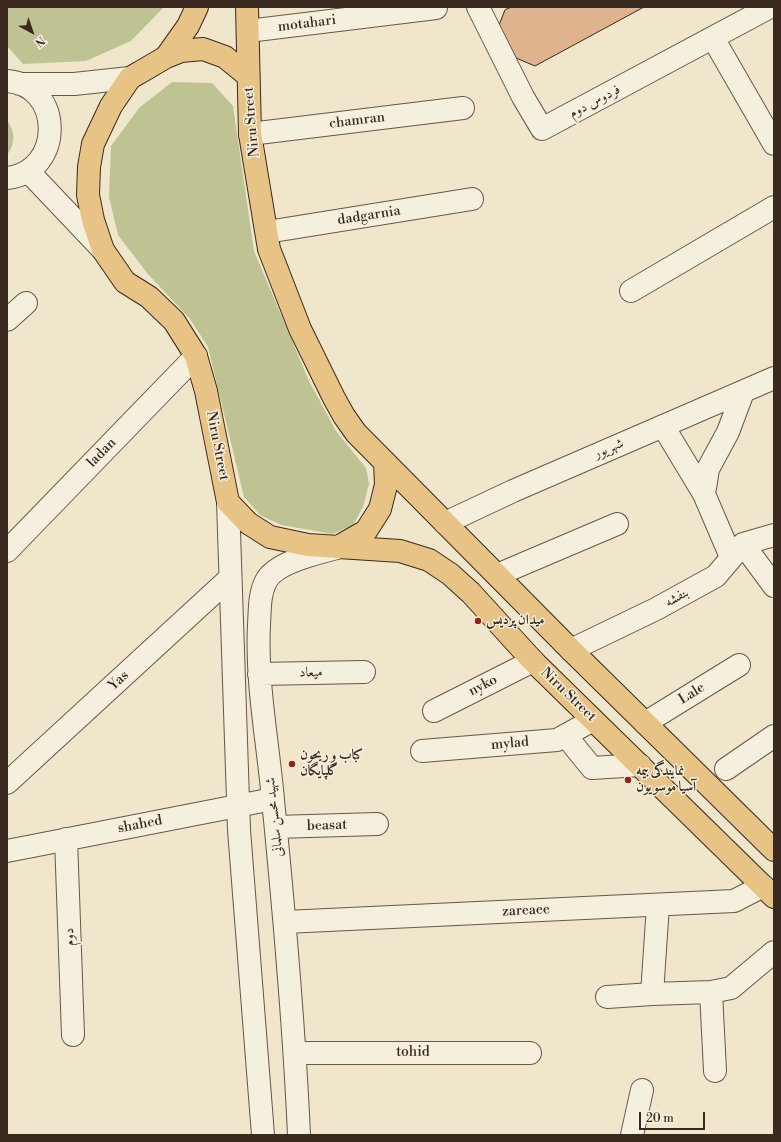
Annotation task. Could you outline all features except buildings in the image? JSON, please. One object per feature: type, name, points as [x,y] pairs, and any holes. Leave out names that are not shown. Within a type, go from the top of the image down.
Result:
[{"type":"main road","points":[[166,57],[188,26],[197,7]]},
{"type":"main road","points":[[247,7],[248,75]]},
{"type":"main road","name":"Niru Street","points":[[768,891],[533,660],[471,593],[450,574],[429,560],[400,551],[308,545],[270,538],[248,523],[228,502],[206,391],[196,356],[174,321],[149,296],[126,282],[103,250],[93,220],[88,195],[89,167],[94,144],[111,106],[130,78],[166,57],[181,52],[203,49],[225,57],[248,75],[250,134],[270,255],[300,329],[344,416],[356,433],[496,576],[774,850]]},
{"type":"main road","points":[[338,547],[366,531],[380,509],[386,484],[385,462]]},
{"type":"main road","points":[[647,772],[679,756]]},
{"type":"street","name":"فردوس دوم","points":[[478,7],[523,97],[542,129],[770,7]]},
{"type":"street","name":"motahari","points":[[248,31],[436,8]]},
{"type":"street","points":[[713,38],[774,144]]},
{"type":"street","points":[[14,82],[74,84],[130,78]]},
{"type":"street","points":[[7,178],[28,171],[40,160],[46,150],[51,129],[48,113],[41,99],[29,88],[14,82]]},
{"type":"street","name":"chamran","points":[[250,134],[463,108]]},
{"type":"street","points":[[28,171],[103,250]]},
{"type":"street","name":"dadgarnia","points":[[267,232],[472,199]]},
{"type":"street","points":[[631,291],[774,207]]},
{"type":"street","points":[[7,320],[26,302]]},
{"type":"street","name":"ladan","points":[[7,551],[196,356]]},
{"type":"street","name":"شهریور","points":[[445,524],[513,491],[774,378]]},
{"type":"street","points":[[704,494],[708,469],[728,432],[743,392]]},
{"type":"street","points":[[663,426],[737,551],[774,586]]},
{"type":"street","points":[[228,502],[238,806],[263,1135]]},
{"type":"street","points":[[496,576],[617,524]]},
{"type":"street","points":[[737,551],[774,535]]},
{"type":"street","name":"شهید محسن سلمانی","points":[[299,1135],[296,1054],[285,922],[273,799],[258,674],[260,600],[267,580],[288,563],[338,547]]},
{"type":"street","name":"بنفشه","points":[[571,650],[656,609],[716,576],[737,551]]},
{"type":"street","name":"Yas","points":[[7,783],[230,578]]},
{"type":"street","name":"nyko","points":[[434,711],[533,660]]},
{"type":"street","name":"Lale","points":[[645,724],[739,665]]},
{"type":"street","name":"میعاد","points":[[258,674],[364,672]]},
{"type":"street","name":"mylad","points":[[422,751],[557,740],[594,720]]},
{"type":"street","points":[[566,736],[592,768],[647,772]]},
{"type":"street","points":[[726,769],[774,736]]},
{"type":"street","name":"shahed","points":[[7,851],[273,799]]},
{"type":"street","name":"beasat","points":[[276,827],[377,824]]},
{"type":"street","name":"دوم","points":[[66,839],[73,1035]]},
{"type":"street","name":"zareaee","points":[[285,922],[734,901],[768,891]]},
{"type":"street","points":[[652,994],[658,905]]},
{"type":"street","points":[[607,997],[711,992],[731,988],[774,952]]},
{"type":"street","points":[[711,992],[715,1071]]},
{"type":"street","name":"tohid","points":[[296,1054],[530,1053]]},
{"type":"street","points":[[632,1135],[642,1090]]},
{"type":"green space","points":[[7,7],[164,7],[131,41],[86,61],[23,64],[7,46]]},
{"type":"green space","points":[[172,82],[212,83],[233,106],[254,251],[309,381],[336,431],[366,468],[369,484],[363,507],[353,525],[333,534],[281,525],[260,515],[244,497],[208,347],[190,319],[147,273],[118,235],[109,197],[111,146],[139,108]]},
{"type":"green space","points":[[7,121],[12,129],[13,142],[7,155]]},
{"type":"place","name":"میدان پردیس","points":[[478,621]]},
{"type":"place","name":"کباب و ریحون گلپایگان","points":[[292,764]]},
{"type":"place","name":"نمایندگی بیمه آسیا موسویون","points":[[628,780]]}]
